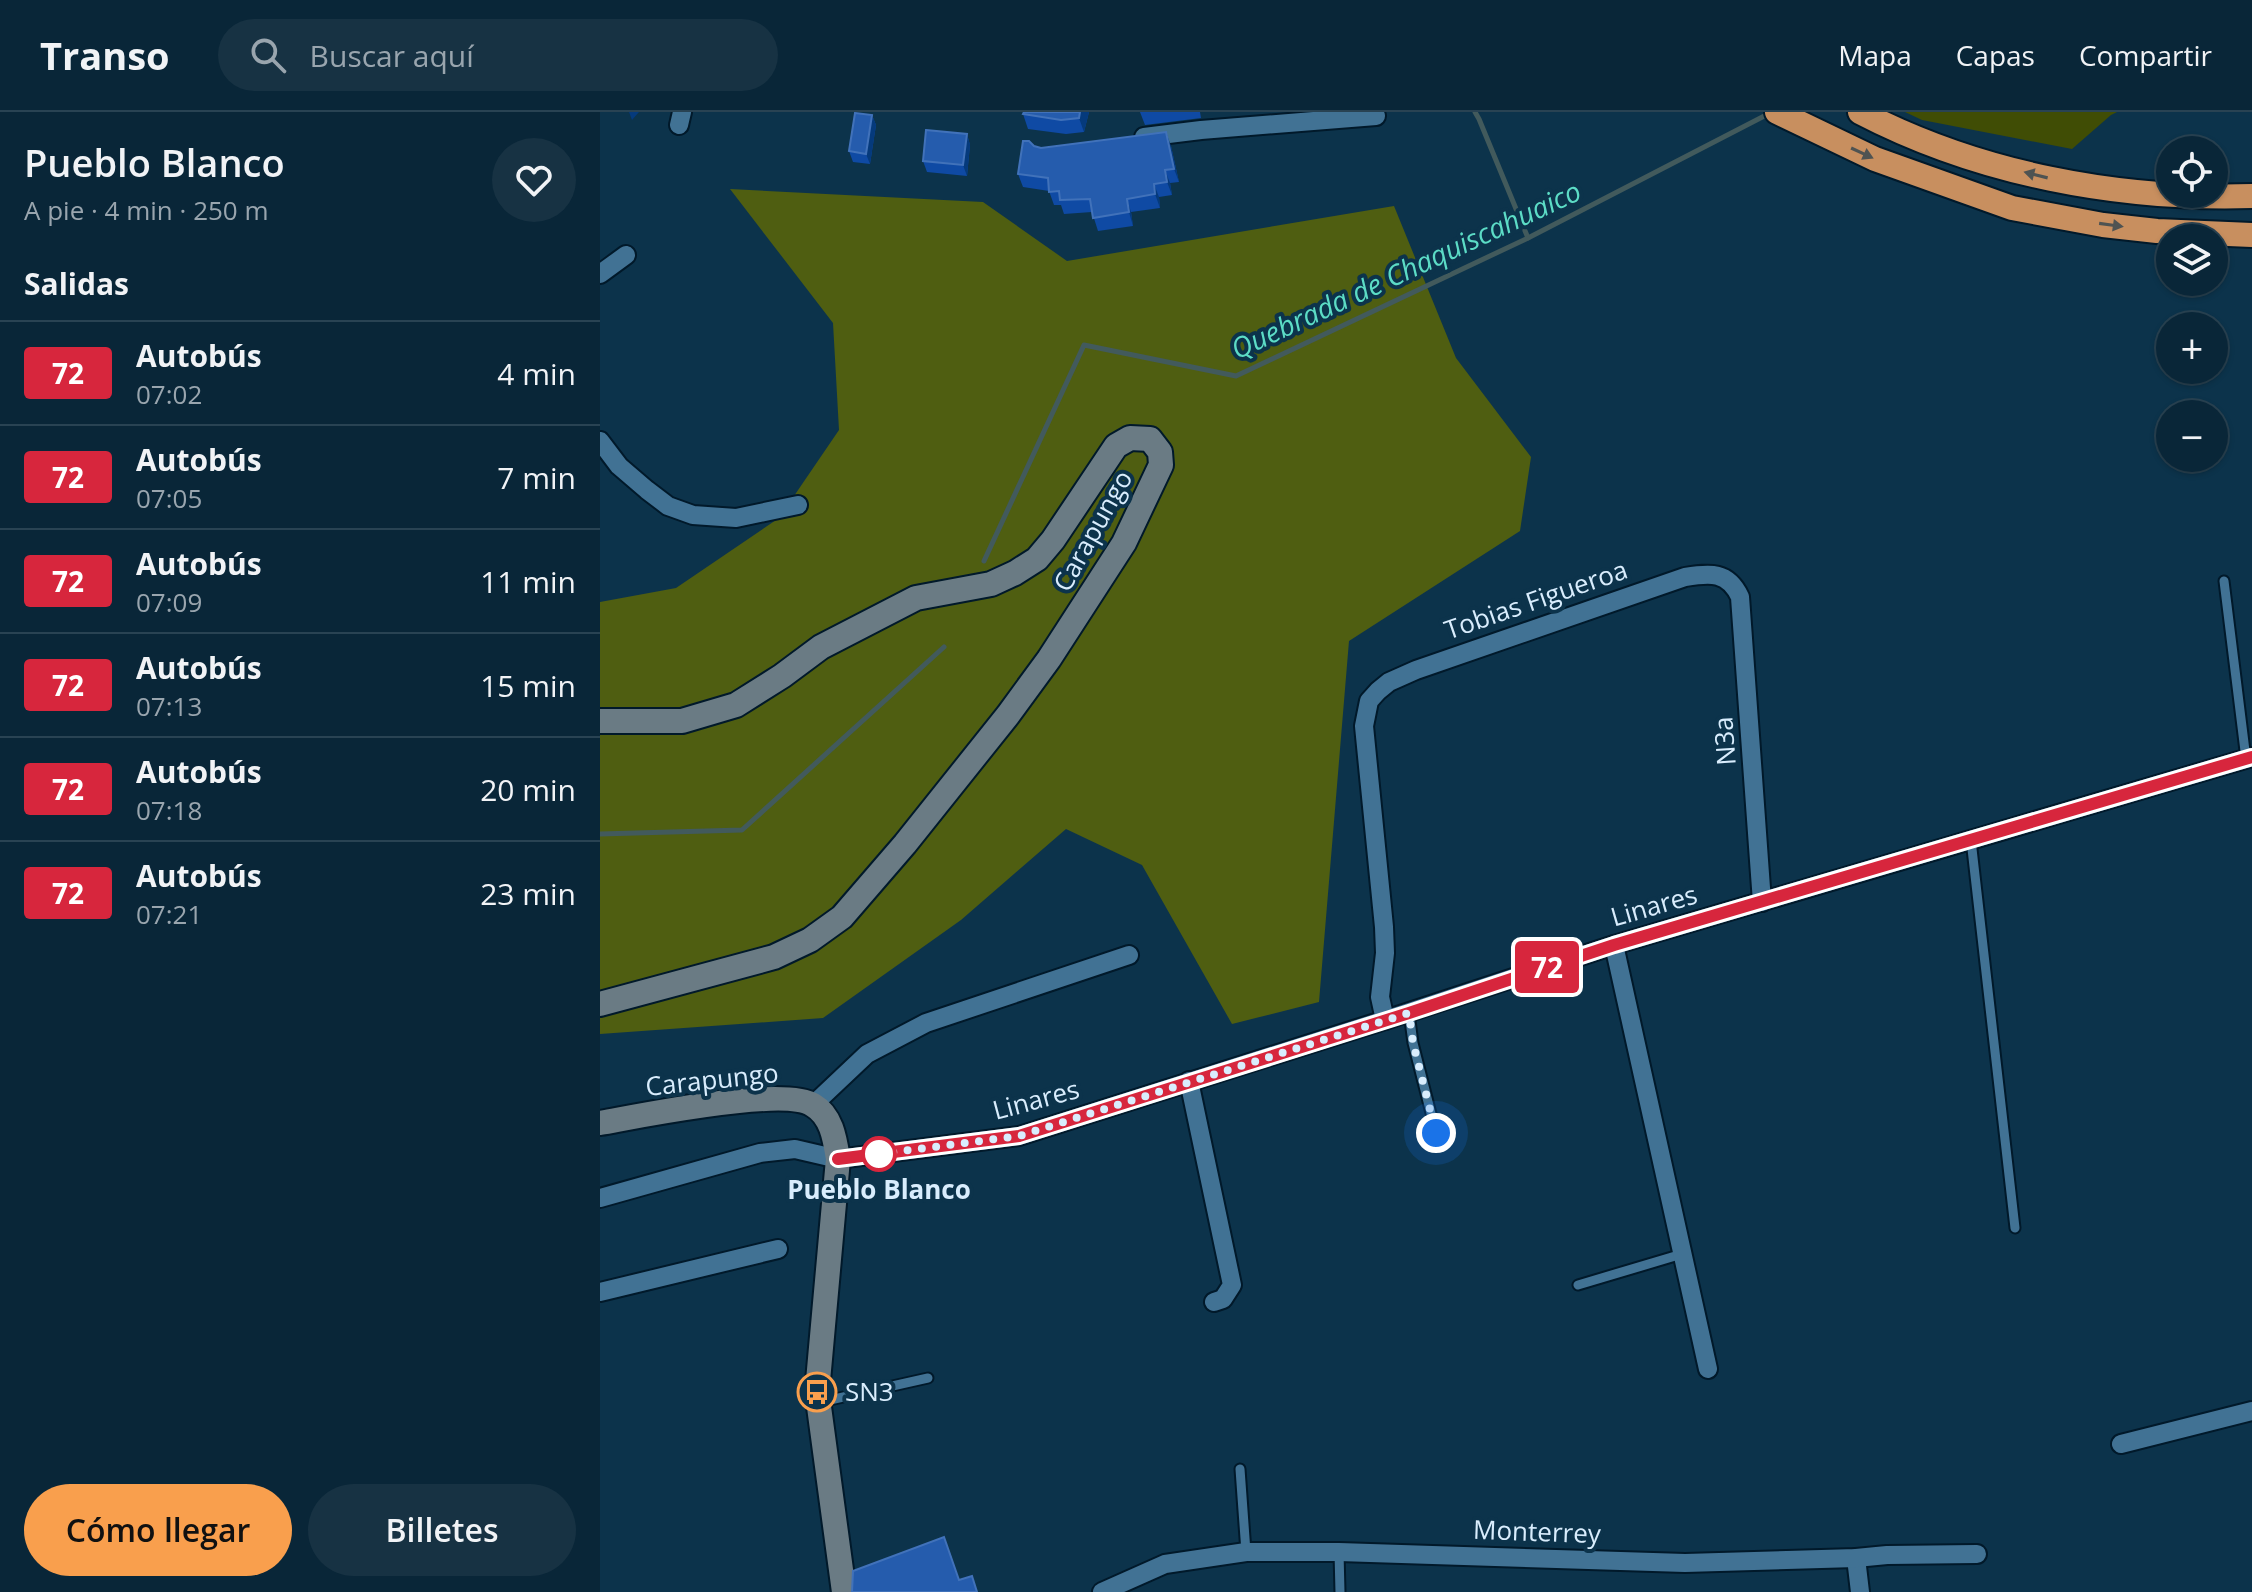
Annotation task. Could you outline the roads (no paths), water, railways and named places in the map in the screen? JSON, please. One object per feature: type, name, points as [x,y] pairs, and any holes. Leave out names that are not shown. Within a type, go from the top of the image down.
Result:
[{"type":"highway","points":[[1860,112],[1945,149],[2055,180],[2107,189],[2217,197],[2252,196]]},
{"type":"highway","points":[[1784,116],[1875,159],[2012,208],[2103,225],[2252,235]]},
{"type":"street","points":[[1122,140],[1203,121],[1376,116]]},
{"type":"street","points":[[600,274],[626,255]]},
{"type":"street","name":"Carapungo","points":[[600,721],[682,721],[736,705],[821,647],[916,598],[991,584],[1015,573],[1037,559],[1053,540],[1116,446],[1130,438],[1150,439],[1160,452],[1161,465],[1124,543],[1049,659],[905,844],[842,917],[810,940],[774,957],[600,1004]]},
{"type":"street","points":[[600,441],[619,466],[647,490],[668,506],[693,515],[736,518],[798,505]]},
{"type":"street","name":"Tobias Figueroa","points":[[1385,1020],[1380,997],[1385,953],[1384,927],[1364,726],[1369,701],[1389,682],[1416,670],[1600,605],[1685,577],[1714,574],[1729,581]]},
{"type":"street","name":"N3a","points":[[1729,581],[1740,597],[1762,902]]},
{"type":"street","name":"Linares","points":[[838,1159],[1019,1136],[1614,945],[2249,758]]},
{"type":"street","points":[[1614,945],[1708,1369]]},
{"type":"street","points":[[813,1105],[867,1054],[926,1023],[1129,955]]},
{"type":"street","points":[[1189,1081],[1232,1285],[1223,1299],[1214,1302]]},
{"type":"street","name":"Carapungo","points":[[600,1123],[718,1104],[781,1098],[813,1105],[834,1132],[838,1159],[818,1403],[844,1592]]},
{"type":"street","points":[[600,1198],[760,1153],[795,1149],[838,1159]]},
{"type":"street","points":[[600,1292],[778,1249]]},
{"type":"street","points":[[2121,1444],[2252,1411]]},
{"type":"street","name":"Monterrey","points":[[1102,1592],[1138,1584],[1165,1564],[1246,1552],[1685,1563],[1977,1554]]},
{"type":"street","points":[[1856,1558],[1860,1592]]},
{"type":"lane","points":[[2224,581],[2249,758]]},
{"type":"lane","points":[[1971,840],[2015,1228]]},
{"type":"lane","points":[[1409,1013],[1413,1043],[1436,1133]]},
{"type":"lane","points":[[1578,1285],[1682,1254]]},
{"type":"lane","points":[[818,1403],[928,1378]]},
{"type":"lane","points":[[1240,1469],[1246,1552]]},
{"type":"lane","points":[[1339,1552],[1340,1592]]},
{"type":"waterway","points":[[1475,112],[1528,238]]},
{"type":"waterway","name":"Quebrada de Chaquiscahuaico","points":[[984,561],[1084,345],[1236,376],[1528,238],[1772,112]]},
{"type":"waterway","name":"Quebrada de Chaquiscahuaico","points":[[600,834],[742,830],[944,647]]},
{"type":"place","name":"Pueblo Blanco","points":[[879,1154]]},
{"type":"place","name":"SN3","points":[[817,1392]]}]
